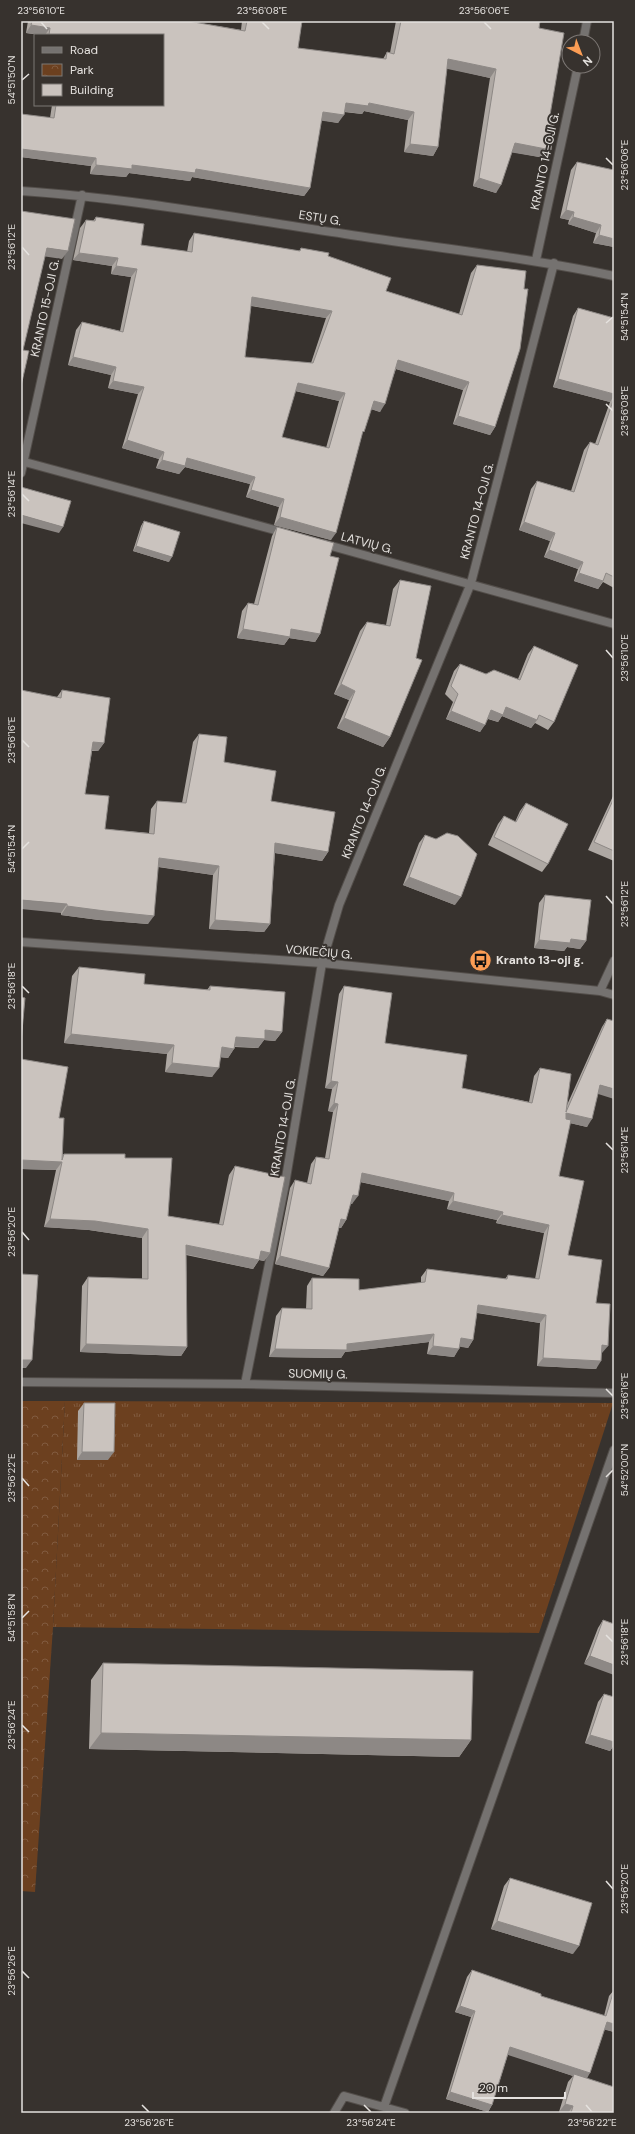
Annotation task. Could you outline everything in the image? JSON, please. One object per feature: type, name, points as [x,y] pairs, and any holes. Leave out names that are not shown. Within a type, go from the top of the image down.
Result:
[{"type":"street","points":[[585,34],[587,21]]},
{"type":"street","name":"KRANTO 14-OJI G.","points":[[536,260],[576,74]]},
{"type":"street","name":"ESTŲ G.","points":[[21,191],[82,195],[382,240],[536,260],[614,276]]},
{"type":"street","name":"KRANTO 15-OJI G.","points":[[21,473],[22,462],[82,195]]},
{"type":"street","name":"KRANTO 14-OJI G.","points":[[246,1384],[285,1184],[322,963],[339,905],[470,584],[554,263]]},
{"type":"street","points":[[22,462],[293,535]]},
{"type":"street","name":"LATVIŲ G.","points":[[316,542],[614,624]]},
{"type":"street","name":"VOKIEČIŲ G.","points":[[21,942],[322,963],[600,991],[614,995]]},
{"type":"street","points":[[600,991],[614,961]]},
{"type":"street","name":"SUOMIŲ G.","points":[[21,1382],[246,1384],[614,1393]]},
{"type":"street","points":[[384,2107],[614,1450]]},
{"type":"street","points":[[334,2113],[344,2096],[406,2113]]},
{"type":"green space","points":[[21,1401],[65,1401],[53,1627],[35,1892],[21,1891]]},
{"type":"green space","points":[[65,1401],[613,1403],[539,1633],[53,1627]]},
{"type":"building","points":[[32,21],[188,21],[245,31],[247,21],[302,21],[298,48],[386,59],[387,52],[394,54],[401,21],[540,21],[539,28],[564,33],[561,34],[561,51],[550,115],[555,116],[551,150],[515,143],[501,185],[479,178],[496,69],[448,59],[438,147],[410,144],[414,112],[369,103],[368,106],[346,103],[344,115],[323,112],[310,188],[196,169],[195,173],[132,165],[132,169],[96,165],[96,158],[21,149],[21,114],[54,118],[56,106],[164,106],[164,34],[49,34],[50,28],[31,25]]},
{"type":"building","points":[[577,162],[614,170],[614,239],[599,235],[601,225],[573,217],[574,212],[566,210]]},
{"type":"building","points":[[21,211],[75,219],[68,251],[47,248],[23,350],[29,351],[21,386]]},
{"type":"building","points":[[96,217],[144,224],[141,245],[192,252],[194,233],[300,251],[301,248],[329,253],[328,256],[391,278],[386,291],[462,315],[477,265],[526,271],[524,289],[528,289],[520,349],[495,427],[458,416],[469,382],[398,360],[385,404],[374,401],[364,432],[363,431],[336,533],[280,517],[284,499],[251,490],[255,477],[187,458],[185,466],[162,460],[164,452],[127,440],[144,387],[113,381],[116,367],[73,357],[82,322],[123,332],[137,269],[116,266],[118,258],[79,253],[86,220],[95,221]],"holes":[[[252,297],[332,311],[313,363],[245,357]],[[298,383],[345,393],[329,448],[282,437]]]},
{"type":"building","points":[[578,308],[614,318],[614,394],[558,379]]},
{"type":"building","points":[[614,398],[614,577],[606,573],[603,581],[579,573],[583,562],[549,550],[555,533],[524,522],[537,481],[574,492],[590,442],[598,445]]},
{"type":"building","points":[[21,487],[71,501],[63,527],[21,515]]},
{"type":"building","points":[[144,521],[180,532],[172,557],[136,546]]},
{"type":"building","points":[[277,527],[334,543],[330,556],[339,558],[320,634],[291,629],[290,637],[243,629],[248,603],[258,605]]},
{"type":"building","points":[[400,580],[431,586],[416,658],[422,660],[390,737],[344,718],[355,691],[341,684],[367,622],[390,626]]},
{"type":"building","points":[[534,646],[578,665],[554,722],[539,715],[537,720],[506,707],[503,715],[491,710],[485,725],[451,711],[458,694],[451,686],[460,664],[486,674],[494,670],[520,680]]},
{"type":"building","points":[[21,690],[61,698],[62,690],[110,698],[104,743],[93,742],[85,794],[109,796],[105,829],[154,834],[157,801],[186,803],[199,734],[227,737],[224,762],[276,771],[271,801],[335,812],[328,852],[275,843],[270,924],[215,920],[219,866],[159,858],[154,916],[67,906],[67,904],[21,900]]},
{"type":"building","points":[[614,798],[614,851],[594,842]]},
{"type":"building","points":[[526,803],[568,824],[548,864],[494,837],[504,816],[516,822]]},
{"type":"building","points":[[447,833],[458,836],[477,854],[461,897],[409,877],[425,835],[436,839]]},
{"type":"building","points":[[545,895],[591,900],[586,941],[571,939],[570,943],[539,940]]},
{"type":"building","points":[[79,967],[145,974],[144,984],[210,990],[210,986],[285,992],[282,1032],[265,1030],[265,1039],[236,1037],[234,1049],[222,1047],[219,1068],[172,1063],[174,1045],[71,1034]]},
{"type":"building","points":[[344,986],[392,993],[385,1043],[467,1055],[462,1088],[532,1103],[540,1068],[571,1074],[566,1112],[607,1019],[614,1021],[614,1089],[600,1085],[592,1119],[566,1113],[566,1119],[571,1120],[559,1176],[584,1181],[568,1255],[602,1260],[596,1303],[610,1304],[608,1346],[602,1345],[601,1361],[543,1358],[546,1315],[478,1305],[473,1340],[461,1338],[459,1349],[433,1346],[434,1334],[347,1344],[347,1350],[275,1349],[282,1308],[312,1309],[312,1278],[359,1279],[359,1290],[425,1282],[427,1269],[507,1279],[508,1275],[539,1279],[549,1225],[502,1215],[503,1212],[453,1201],[454,1193],[362,1173],[358,1196],[353,1195],[346,1220],[341,1219],[329,1268],[280,1256],[295,1180],[311,1184],[316,1157],[329,1159],[338,1104],[334,1103],[338,1082],[331,1081]]},
{"type":"building","points":[[21,997],[25,998],[21,1042]]},
{"type":"building","points":[[21,1059],[68,1067],[59,1118],[64,1118],[62,1160],[64,1154],[125,1154],[125,1158],[172,1158],[168,1216],[223,1225],[235,1166],[285,1177],[270,1253],[261,1251],[259,1260],[186,1245],[187,1347],[86,1344],[88,1277],[148,1279],[148,1229],[95,1221],[50,1219],[62,1162],[21,1160]]},
{"type":"building","points":[[21,1274],[38,1275],[32,1360],[21,1360]]},
{"type":"building","points":[[84,1403],[115,1403],[114,1452],[82,1452]]},
{"type":"building","points":[[603,1620],[614,1624],[614,1665],[590,1656]]},
{"type":"building","points":[[103,1663],[473,1671],[471,1740],[101,1733]]},
{"type":"building","points":[[604,1694],[614,1697],[614,1742],[590,1735]]},
{"type":"building","points":[[510,1878],[592,1903],[579,1946],[497,1921]]},
{"type":"building","points":[[472,1970],[541,1994],[541,1996],[606,2016],[614,1990],[614,2024],[607,2022],[590,2073],[510,2047],[492,2105],[450,2092],[475,2011],[460,2006]]},
{"type":"building","points":[[574,2074],[614,2087],[614,2113],[571,2113],[573,2106],[565,2104]]},
{"type":"place","name":"Kranto 13-oji g.","points":[[480,960]]}]
